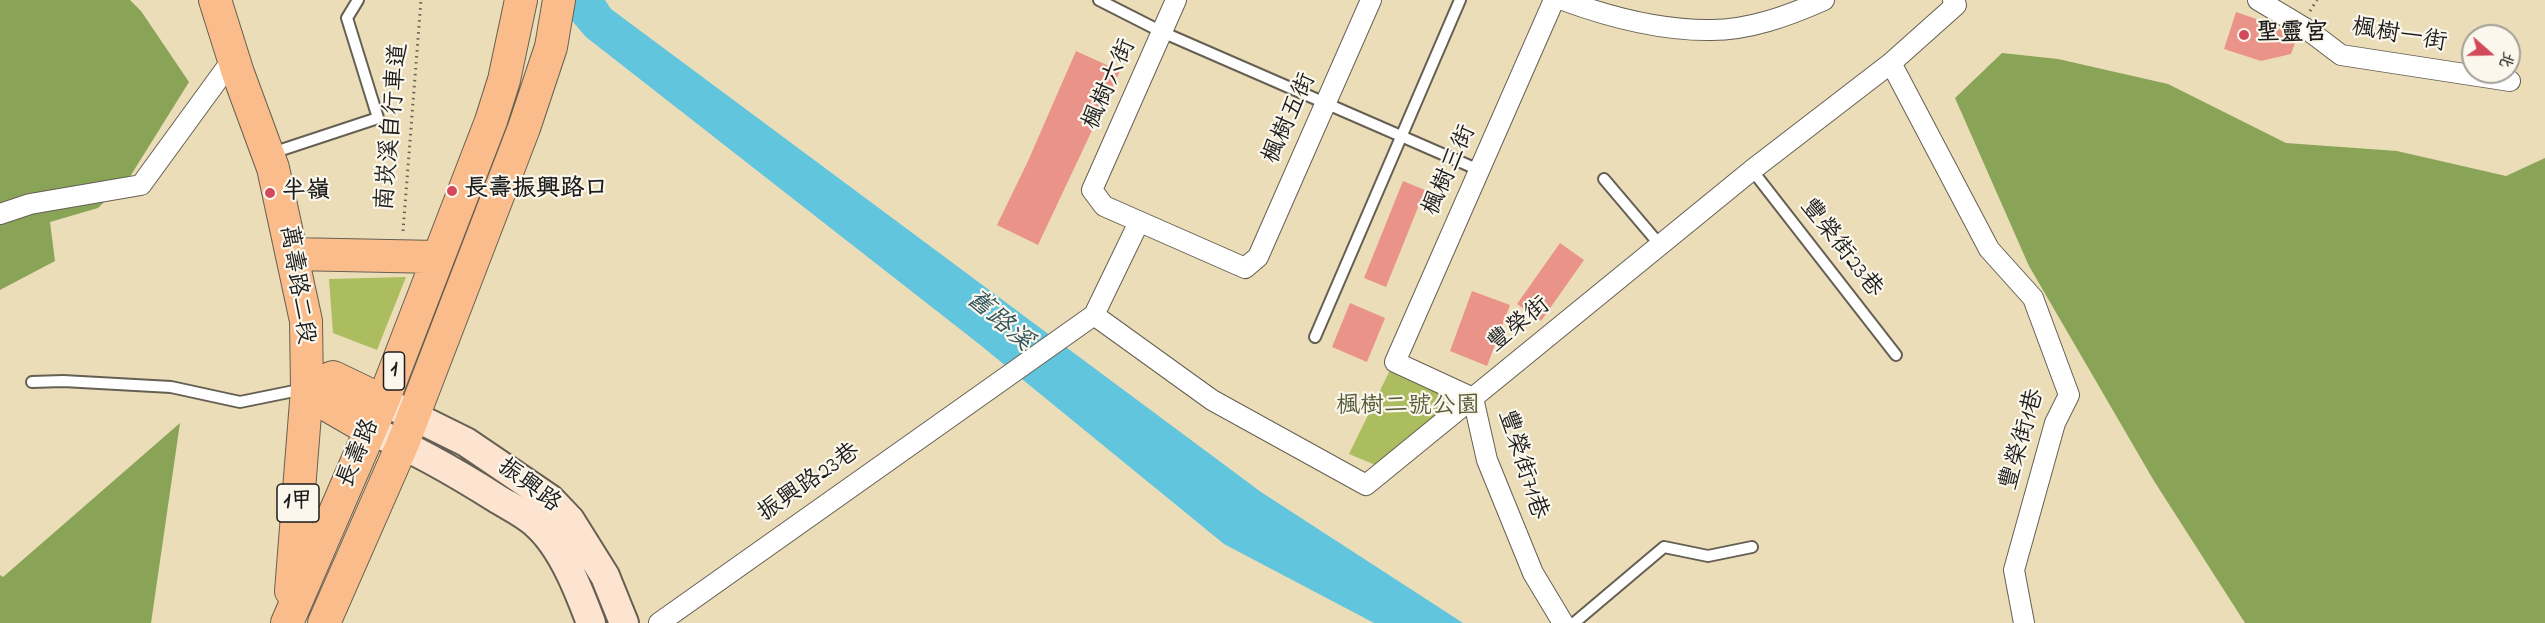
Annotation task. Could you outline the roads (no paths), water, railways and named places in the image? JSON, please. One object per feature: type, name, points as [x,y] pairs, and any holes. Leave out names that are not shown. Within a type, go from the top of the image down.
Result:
[{"type":"main road","name":"萬壽路二段","points":[[215,0],[238,73],[269,154],[306,321],[307,389],[289,621]]},
{"type":"main road","name":"長壽路","points":[[289,621],[383,401],[490,121],[504,80],[521,0]]},
{"type":"main road","name":"長壽路","points":[[324,623],[403,443],[524,128],[550,47],[559,0]]},
{"type":"main road","points":[[292,254],[438,257]]},
{"type":"main road","points":[[370,430],[325,404],[307,389],[333,377],[383,401]]},
{"type":"street","name":"楓樹六街","points":[[1139,222],[1104,206],[1092,190],[1176,0]]},
{"type":"street","name":"楓樹五街","points":[[1139,222],[1245,268],[1258,258],[1371,0]]},
{"type":"street","name":"楓樹三街","points":[[1395,362],[1554,0]]},
{"type":"street","points":[[1563,0],[1604,15],[1644,23],[1708,30],[1753,25],[1793,14],[1824,0]]},
{"type":"street","name":"楓樹一街","points":[[2258,0],[2308,30],[2341,56],[2461,74]]},
{"type":"street","name":"豐榮街","points":[[1094,315],[1212,400],[1366,485],[1752,170],[1891,63],[1956,2]]},
{"type":"street","points":[[0,214],[30,204],[141,185],[234,56]]},
{"type":"street","name":"豐榮街1巷","points":[[1891,63],[1989,249],[2033,298],[2069,395],[2055,423],[2014,570],[2024,623]]},
{"type":"street","points":[[1094,315],[1139,222]]},
{"type":"street","name":"振興路23巷","points":[[658,623],[1094,315]]},
{"type":"street","name":"豐榮街71巷","points":[[1395,362],[1473,398],[1487,460],[1533,573],[1563,623]]},
{"type":"street","name":"振興路","points":[[383,401],[466,442],[550,499],[570,520],[605,576],[624,623]]},
{"type":"street","name":"振興路","points":[[370,430],[403,443],[454,471],[535,522],[547,536],[574,579],[591,623]]},
{"type":"lane","points":[[269,154],[378,117],[347,18],[358,0]]},
{"type":"lane","points":[[1099,0],[1162,32],[1479,170]]},
{"type":"lane","points":[[1315,337],[1460,0]]},
{"type":"lane","name":"豐榮街23巷","points":[[1752,170],[1896,355]]},
{"type":"lane","points":[[1604,178],[1660,245]]},
{"type":"lane","points":[[32,382],[171,387],[240,402],[307,389]]},
{"type":"lane","points":[[1574,623],[1664,547],[1708,556],[1752,547]]},
{"type":"water","name":"舊路溪","points":[[554,0],[605,0],[611,9],[1261,492],[1463,623],[1374,623],[1224,544],[979,344],[586,37]]},
{"type":"place","name":"聖靈宮","points":[[2244,35]]},
{"type":"place","name":"長壽振興路口","points":[[452,191]]},
{"type":"place","name":"半嶺","points":[[270,193]]},
{"type":"park label","name":"楓樹二號公園","points":[[1408,408]]}]
